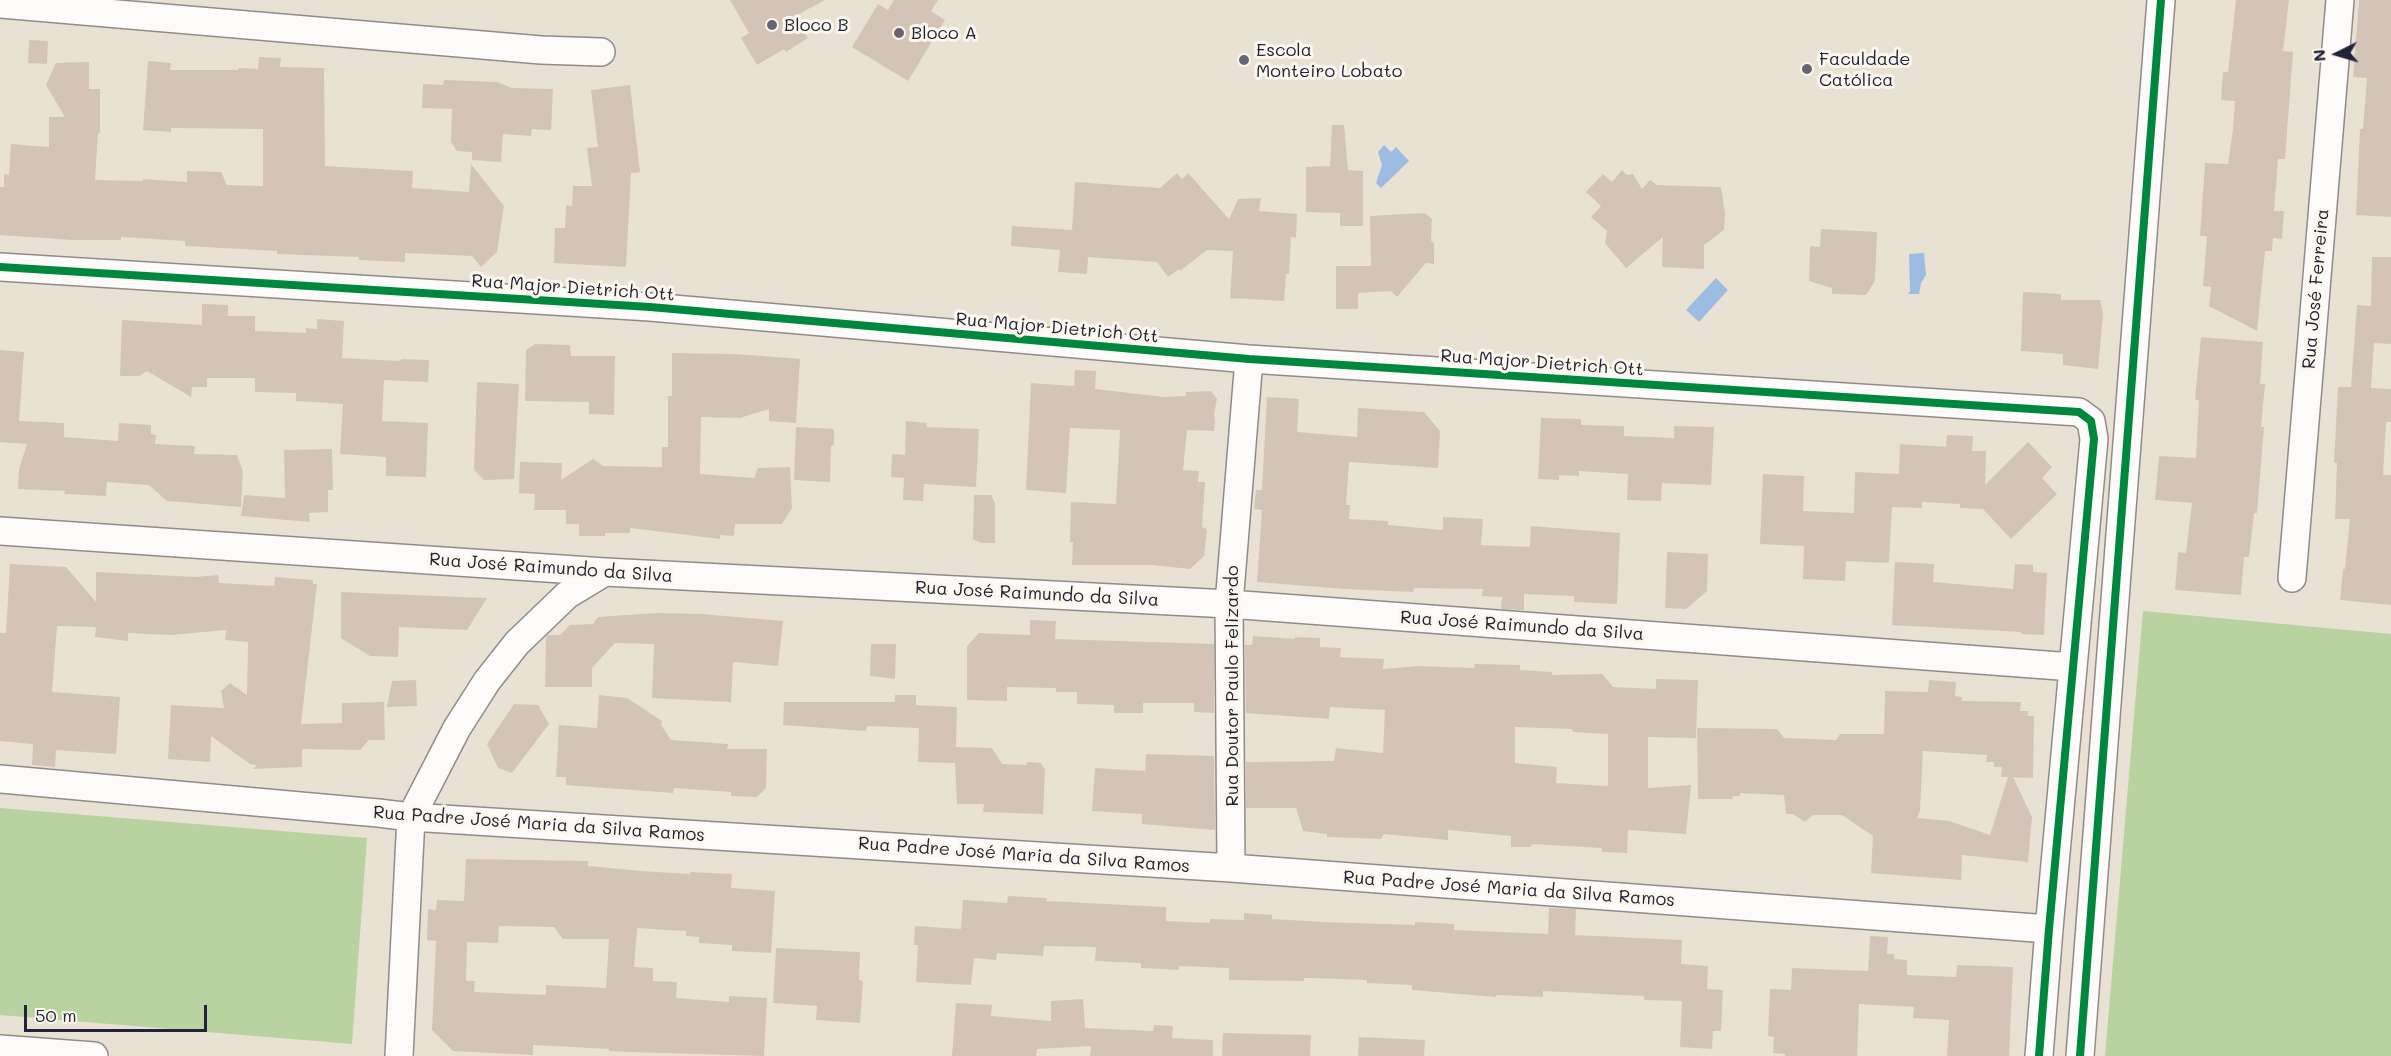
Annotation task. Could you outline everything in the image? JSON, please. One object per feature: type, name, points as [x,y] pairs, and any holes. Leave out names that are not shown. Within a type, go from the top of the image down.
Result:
[{"type":"street","points":[[2080,1056],[2161,0]]},
{"type":"street","name":"Rua José Ferreira","points":[[2292,578],[2340,0]]},
{"type":"street","points":[[0,4],[529,49],[601,52]]},
{"type":"street","name":"Rua Major Dietrich Ott","points":[[0,267],[650,307],[1249,360],[2079,412],[2091,421],[2094,439],[2073,667]]},
{"type":"street","name":"Rua Doutor Paulo Felizardo","points":[[1231,868],[1229,604],[1249,360]]},
{"type":"street","name":"Rua José Raimundo da Silva","points":[[0,531],[605,572],[1229,604],[2073,667]]},
{"type":"street","points":[[399,1056],[411,817],[457,728],[492,674],[517,643],[567,595],[605,572]]},
{"type":"street","points":[[2039,1056],[2073,667]]},
{"type":"street","name":"Rua Padre José Maria da Silva Ramos","points":[[0,779],[411,817],[1231,868],[2049,929]]},
{"type":"street","points":[[0,1049],[94,1056]]},
{"type":"green space","points":[[2143,611],[2391,634],[2391,1056],[2105,1056]]},
{"type":"green space","points":[[0,808],[367,838],[352,1044],[0,1015]]},
{"type":"water","points":[[1384,145],[1391,152],[1396,147],[1409,161],[1381,188],[1376,183],[1382,165],[1378,152]]},
{"type":"water","points":[[1924,253],[1926,275],[1921,283],[1919,294],[1908,294],[1910,291],[1909,254]]},
{"type":"water","points":[[1716,278],[1728,290],[1699,322],[1686,310]]},
{"type":"building","name":"Bloco B","points":[[730,0],[825,0],[795,16],[808,38],[786,52],[784,49],[757,65],[741,38],[749,33]]},
{"type":"building","name":"Bloco A","points":[[894,0],[938,0],[931,11],[945,20],[908,81],[852,47],[878,4],[888,10]]},
{"type":"building","points":[[2236,0],[2289,0],[2283,51],[2293,52],[2285,159],[2278,159],[2274,211],[2284,211],[2282,239],[2273,238],[2272,251],[2265,251],[2257,331],[2209,306],[2211,287],[2203,286],[2207,236],[2200,236],[2205,163],[2228,164],[2235,101],[2221,100],[2223,72],[2228,72]]},
{"type":"building","points":[[2359,0],[2391,0],[2391,217],[2356,215],[2360,129],[2363,129],[2367,78],[2353,77]]},
{"type":"building","points":[[29,40],[48,41],[47,64],[28,63]]},
{"type":"building","points":[[259,57],[281,58],[280,67],[324,68],[325,166],[413,171],[412,188],[469,192],[471,164],[504,206],[497,252],[481,267],[472,256],[405,253],[405,262],[359,260],[359,257],[277,254],[277,251],[185,246],[185,241],[121,237],[121,240],[72,240],[0,235],[0,187],[4,187],[4,174],[9,175],[11,144],[49,147],[49,117],[65,117],[46,85],[56,63],[89,62],[89,89],[100,89],[100,133],[98,133],[95,180],[143,181],[143,179],[187,182],[187,171],[221,172],[227,185],[263,186],[263,129],[171,128],[171,132],[143,130],[148,61],[171,63],[170,70],[238,70],[239,68],[258,69]]},
{"type":"building","points":[[444,80],[497,82],[512,88],[553,89],[551,130],[532,129],[531,136],[503,134],[501,162],[472,160],[472,152],[457,151],[451,142],[452,109],[422,108],[423,84],[443,85]]},
{"type":"building","points":[[630,85],[640,172],[631,173],[626,267],[554,263],[555,228],[565,228],[566,205],[572,206],[573,186],[592,186],[587,148],[598,147],[591,90]]},
{"type":"building","points":[[1332,125],[1344,125],[1348,170],[1363,171],[1363,226],[1340,226],[1340,213],[1306,212],[1306,167],[1330,166]]},
{"type":"building","points":[[1622,170],[1627,175],[1633,174],[1642,189],[1650,180],[1657,185],[1721,187],[1725,213],[1724,230],[1704,245],[1704,269],[1662,267],[1663,237],[1626,268],[1605,243],[1607,231],[1591,217],[1601,206],[1586,192],[1603,174],[1612,182]]},
{"type":"building","points":[[1177,173],[1182,179],[1188,173],[1229,219],[1238,199],[1261,198],[1259,211],[1297,214],[1296,238],[1291,237],[1289,274],[1286,274],[1284,301],[1230,298],[1233,251],[1207,250],[1180,271],[1179,269],[1168,277],[1157,262],[1088,257],[1087,274],[1058,272],[1060,250],[1011,246],[1012,226],[1072,230],[1075,182],[1160,188]]},
{"type":"building","points":[[1425,213],[1432,219],[1431,241],[1434,243],[1434,264],[1426,263],[1397,297],[1391,291],[1358,293],[1358,309],[1336,309],[1336,266],[1371,266],[1370,216]]},
{"type":"building","points":[[1821,229],[1877,232],[1875,281],[1866,295],[1832,294],[1832,288],[1809,281],[1810,246],[1820,247]]},
{"type":"building","points":[[2372,257],[2391,257],[2391,344],[2374,343],[2371,388],[2391,389],[2391,422],[2386,422],[2383,475],[2391,475],[2391,605],[2340,600],[2350,519],[2335,519],[2337,463],[2334,463],[2338,387],[2351,387],[2357,305],[2371,306]]},
{"type":"building","points":[[2023,292],[2061,294],[2061,300],[2100,300],[2103,314],[2098,369],[2063,365],[2063,354],[2021,351]]},
{"type":"building","points":[[202,304],[228,305],[228,316],[255,316],[255,331],[306,333],[306,328],[317,329],[317,319],[344,321],[342,358],[429,360],[428,382],[384,380],[382,421],[428,423],[426,477],[386,476],[386,457],[340,454],[343,404],[296,401],[296,393],[255,392],[255,378],[207,378],[207,387],[192,387],[191,397],[147,371],[139,376],[120,376],[122,320],[202,325]]},
{"type":"building","points":[[2201,337],[2263,342],[2260,384],[2265,384],[2261,427],[2264,427],[2257,513],[2254,513],[2249,557],[2244,557],[2241,595],[2175,590],[2178,552],[2186,553],[2192,503],[2155,500],[2159,456],[2196,458],[2199,401],[2195,399]]},
{"type":"building","points":[[535,344],[570,345],[571,356],[615,356],[614,415],[589,414],[589,402],[525,401],[526,350]]},
{"type":"building","points":[[0,350],[24,352],[19,421],[64,423],[64,437],[118,441],[119,423],[151,425],[151,434],[156,435],[155,444],[195,446],[194,454],[237,455],[243,472],[241,507],[167,501],[149,485],[107,482],[106,496],[18,489],[19,469],[27,444],[0,442]]},
{"type":"building","points":[[672,353],[736,354],[800,359],[796,423],[769,421],[769,409],[740,418],[701,417],[700,474],[754,478],[758,468],[790,467],[792,508],[782,524],[735,524],[734,536],[720,535],[720,539],[630,528],[630,533],[579,536],[579,524],[566,524],[566,510],[534,510],[535,494],[519,493],[520,462],[562,463],[561,480],[593,459],[603,466],[662,467],[662,447],[668,447],[668,396],[672,396]]},
{"type":"building","points":[[1075,370],[1096,371],[1095,389],[1164,397],[1186,396],[1186,392],[1211,391],[1217,399],[1214,431],[1187,430],[1183,470],[1199,471],[1198,482],[1205,482],[1202,527],[1207,529],[1204,556],[1190,569],[1152,565],[1072,565],[1071,502],[1116,504],[1120,430],[1070,428],[1066,493],[1026,490],[1031,383],[1074,386]]},
{"type":"building","points":[[477,382],[519,384],[514,479],[484,480],[474,470]]},
{"type":"building","points":[[1267,397],[1299,399],[1297,432],[1357,437],[1358,408],[1424,412],[1440,431],[1438,468],[1349,462],[1346,505],[1350,505],[1349,519],[1388,521],[1388,525],[1443,530],[1443,517],[1483,519],[1481,545],[1530,547],[1531,526],[1620,533],[1617,604],[1574,602],[1574,596],[1524,594],[1524,610],[1501,609],[1502,597],[1482,596],[1483,589],[1414,588],[1413,592],[1257,582],[1262,510],[1254,509],[1256,490],[1262,490]]},
{"type":"building","points":[[1541,418],[1581,419],[1581,425],[1624,426],[1624,436],[1674,438],[1674,426],[1714,427],[1711,485],[1662,483],[1661,501],[1627,500],[1628,474],[1579,471],[1579,476],[1559,475],[1559,480],[1538,479]]},
{"type":"building","points":[[906,421],[927,423],[926,427],[979,429],[976,487],[924,484],[923,501],[903,500],[904,478],[891,477],[892,454],[905,455]]},
{"type":"building","points":[[796,427],[834,429],[830,482],[794,480]]},
{"type":"building","points":[[1947,435],[1973,436],[1972,451],[1986,451],[1985,485],[2028,442],[2052,467],[2042,478],[2057,494],[2011,539],[1983,509],[1960,508],[1960,504],[1922,502],[1922,508],[1892,507],[1889,563],[1846,561],[1845,581],[1803,579],[1804,546],[1760,544],[1763,474],[1804,476],[1803,511],[1854,513],[1855,472],[1899,474],[1900,444],[1946,447]]},
{"type":"building","points":[[332,449],[333,490],[328,490],[328,512],[309,513],[310,522],[241,516],[244,495],[285,498],[284,450]]},
{"type":"building","points":[[974,495],[991,495],[995,503],[995,543],[981,543],[973,539]]},
{"type":"building","points":[[1667,552],[1708,554],[1707,591],[1686,609],[1665,608]]},
{"type":"building","points":[[1895,562],[1934,564],[1933,582],[2013,589],[2015,564],[2033,565],[2033,572],[2047,573],[2044,635],[1892,625]]},
{"type":"building","points":[[10,564],[66,567],[96,602],[96,572],[196,577],[218,575],[219,583],[274,586],[275,577],[313,580],[313,584],[317,584],[301,724],[342,723],[342,703],[384,702],[385,740],[369,740],[360,750],[302,749],[302,767],[253,769],[257,765],[250,764],[211,736],[210,762],[168,759],[171,705],[224,708],[221,691],[230,683],[247,695],[248,642],[225,640],[226,630],[171,635],[128,633],[128,641],[95,637],[96,627],[57,626],[52,692],[120,697],[116,754],[56,750],[55,767],[32,765],[33,744],[0,741],[0,633],[6,633]]},
{"type":"building","points":[[341,592],[487,598],[467,630],[399,627],[398,657],[370,656],[341,638]]},
{"type":"building","points":[[655,613],[702,614],[783,621],[778,666],[733,662],[731,702],[652,698],[654,644],[615,643],[592,668],[592,687],[545,687],[546,637],[548,635],[560,635],[570,625],[593,624],[598,617]]},
{"type":"building","points":[[1030,620],[1056,621],[1055,639],[1214,644],[1214,713],[1194,712],[1194,703],[1143,703],[1143,713],[1114,713],[1114,705],[1077,704],[1077,692],[1056,692],[1056,688],[1007,687],[1007,701],[967,700],[967,646],[979,633],[1030,635]]},
{"type":"building","points":[[1253,636],[1320,638],[1320,647],[1341,648],[1340,657],[1384,659],[1383,669],[1418,666],[1474,668],[1475,664],[1520,665],[1520,670],[1552,672],[1552,675],[1602,674],[1613,687],[1656,689],[1656,679],[1698,680],[1696,738],[1648,737],[1648,788],[1691,785],[1686,834],[1628,830],[1627,853],[1602,852],[1602,848],[1533,844],[1530,847],[1511,847],[1511,836],[1448,830],[1448,840],[1384,834],[1381,839],[1327,837],[1327,834],[1303,831],[1296,808],[1246,808],[1246,762],[1334,761],[1336,748],[1383,753],[1385,710],[1330,707],[1329,719],[1246,713],[1245,645],[1252,645]],"holes":[[[1515,727],[1572,729],[1573,732],[1608,734],[1608,786],[1556,783],[1557,767],[1515,763]]]},
{"type":"building","points":[[871,644],[896,644],[895,679],[870,676]]},
{"type":"building","points":[[416,680],[417,706],[387,707],[392,681]]},
{"type":"building","points":[[1929,680],[1956,682],[1955,696],[1962,697],[1962,701],[2021,702],[2020,711],[2028,711],[2028,716],[2034,716],[2033,778],[2013,777],[2032,817],[2028,862],[1962,855],[1961,880],[1871,873],[1873,836],[1842,815],[1813,815],[1805,822],[1793,814],[1786,814],[1784,795],[1740,793],[1740,796],[1732,796],[1733,799],[1698,799],[1697,728],[1777,729],[1784,738],[1836,740],[1840,734],[1884,734],[1885,691],[1928,692]],"holes":[[[1923,751],[1987,755],[1986,762],[1994,762],[1994,767],[2002,767],[2001,777],[2008,777],[1990,835],[1949,821],[1917,818],[1920,810]]]},
{"type":"building","points":[[599,695],[627,698],[662,721],[661,725],[671,740],[728,744],[727,749],[767,749],[766,788],[757,797],[731,796],[731,792],[674,788],[673,793],[566,785],[566,777],[556,777],[559,725],[597,728]]},
{"type":"building","points":[[895,695],[916,695],[916,705],[957,707],[956,747],[992,748],[1002,764],[1041,763],[1045,770],[1043,814],[983,812],[984,804],[957,804],[955,763],[918,762],[919,728],[867,726],[866,731],[783,725],[784,702],[895,702]]},
{"type":"building","points":[[514,704],[538,705],[549,724],[512,773],[498,768],[487,744]]},
{"type":"building","points":[[1146,754],[1214,756],[1215,830],[1142,824],[1142,814],[1092,811],[1095,768],[1145,771]]},
{"type":"building","points":[[466,859],[588,861],[588,866],[641,871],[732,874],[731,888],[775,891],[771,953],[732,951],[732,945],[699,943],[699,937],[686,936],[686,931],[637,928],[634,967],[653,968],[653,981],[677,982],[676,998],[729,1002],[729,996],[767,998],[764,1056],[629,1052],[533,1045],[533,1055],[453,1051],[432,1030],[436,941],[427,940],[428,909],[436,910],[437,900],[464,901]],"holes":[[[499,926],[554,927],[563,939],[609,939],[606,988],[546,985],[546,995],[474,992],[475,981],[466,981],[467,942],[498,943]]]},
{"type":"building","points":[[1008,896],[1047,898],[1046,901],[1166,907],[1166,921],[1210,923],[1210,919],[1244,920],[1244,913],[1272,915],[1272,919],[1415,925],[1415,922],[1454,924],[1454,930],[1548,934],[1549,908],[1576,909],[1575,935],[1682,940],[1681,964],[1708,966],[1707,989],[1723,990],[1721,1031],[1713,1031],[1712,1049],[1680,1047],[1682,1001],[1644,1000],[1644,996],[1543,991],[1543,997],[1496,995],[1496,997],[1412,990],[1412,985],[1367,983],[1367,980],[1304,978],[1304,981],[1229,980],[1229,968],[1179,966],[1179,970],[1141,968],[1141,963],[1095,961],[1096,947],[1044,946],[1043,956],[997,953],[996,960],[974,958],[971,985],[916,982],[918,945],[914,945],[915,926],[961,929],[963,900],[1007,903]]},
{"type":"building","points":[[1870,936],[1888,937],[1887,954],[1894,954],[1894,959],[1907,960],[1907,975],[1956,977],[1957,965],[2013,967],[2009,1056],[1947,1056],[1949,1020],[1913,1018],[1914,1007],[1859,1004],[1857,1056],[1785,1056],[1785,1054],[1773,1053],[1774,1037],[1768,1036],[1770,989],[1791,990],[1792,968],[1868,971]]},
{"type":"building","points":[[776,948],[860,952],[859,980],[863,981],[860,1023],[816,1020],[817,1006],[773,1003]]},
{"type":"building","points":[[1083,999],[1085,1028],[1153,1031],[1154,1025],[1173,1026],[1172,1038],[1213,1040],[1213,1056],[1090,1056],[1091,1046],[1037,1049],[1036,1056],[952,1056],[956,1003],[992,1005],[991,1016],[1051,1021],[1051,1001]]},
{"type":"building","points":[[1223,1033],[1311,1035],[1310,1056],[1222,1056]]},
{"type":"building","points":[[1359,1037],[1425,1040],[1424,1056],[1358,1056]]},
{"type":"cycle path","points":[[2080,1056],[2161,0]]},
{"type":"cycle path","points":[[0,267],[650,307],[1249,359],[2079,412],[2091,421],[2094,439],[2039,1056]]},
{"type":"place","name":"Bloco B","points":[[772,25]]},
{"type":"place","name":"Bloco A","points":[[899,33]]},
{"type":"place","name":"Escola Monteiro Lobato","points":[[1244,60]]},
{"type":"place","name":"Faculdade Católica","points":[[1807,69]]}]
